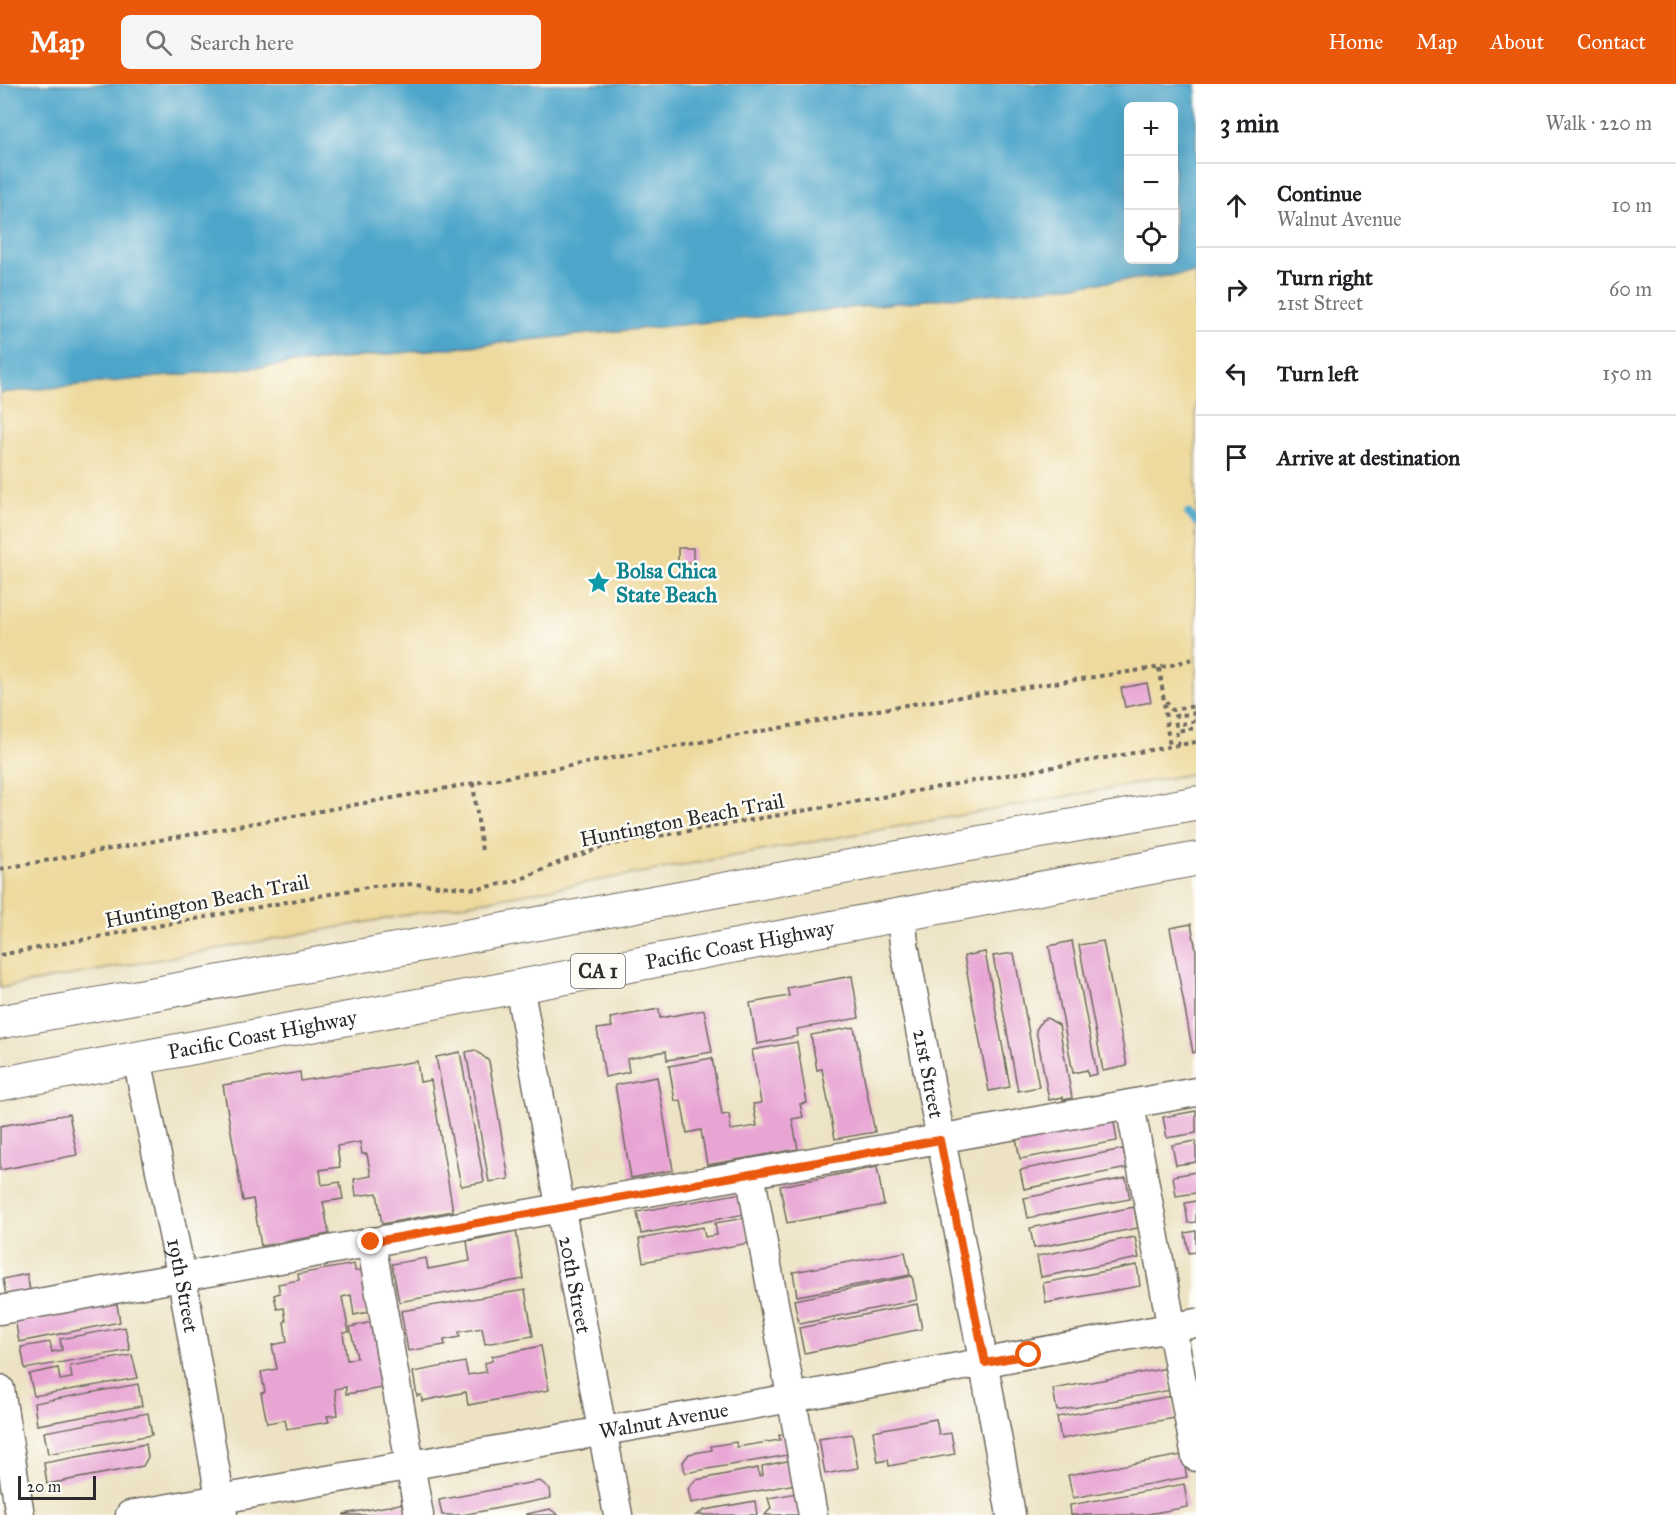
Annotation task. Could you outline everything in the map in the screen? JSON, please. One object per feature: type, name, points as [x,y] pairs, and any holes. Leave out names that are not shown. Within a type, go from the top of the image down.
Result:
[{"type":"highway","points":[[0,1022],[1196,803]]},
{"type":"highway","name":"Pacific Coast Highway","points":[[0,1084],[1196,859]]},
{"type":"street","name":"21st Street","points":[[901,914],[904,944],[940,1140],[985,1363],[1011,1515]]},
{"type":"street","name":"20th Street","points":[[519,986],[618,1515]]},
{"type":"street","name":"19th Street","points":[[137,1058],[182,1278],[222,1507]]},
{"type":"street","points":[[0,1310],[1196,1092]]},
{"type":"street","points":[[1130,1105],[1184,1325],[1196,1457]]},
{"type":"street","points":[[750,1173],[813,1515]]},
{"type":"street","points":[[371,1242],[419,1515]]},
{"type":"street","name":"Walnut Avenue","points":[[130,1515],[222,1507],[411,1466],[1184,1325]]},
{"type":"street","points":[[0,1389],[20,1515]]},
{"type":"path","points":[[0,869],[906,705],[1159,668],[1196,658]]},
{"type":"path","points":[[1159,668],[1165,700],[1172,710],[1196,706]]},
{"type":"path","points":[[1165,700],[1163,707],[1170,746]]},
{"type":"path","points":[[1196,713],[1175,716],[1176,724],[1196,721]]},
{"type":"path","points":[[1179,745],[1176,731],[1196,728]]},
{"type":"path","name":"Huntington Beach Trail","points":[[0,955],[373,886],[415,884],[478,889],[519,880],[565,860],[608,846],[1196,742]]},
{"type":"path","points":[[473,783],[482,851]]},
{"type":"sand","name":"Bolsa Chica State Beach","points":[[1196,273],[1196,773],[0,988],[0,393]]},
{"type":"water","points":[[0,84],[1196,84],[1196,273],[0,393]]},
{"type":"building","points":[[678,548],[693,548],[693,562],[678,563]]},
{"type":"building","points":[[1147,683],[1151,702],[1125,707],[1121,688]]},
{"type":"building","points":[[1191,924],[1196,950],[1196,1052],[1193,1053],[1170,928]]},
{"type":"building","points":[[1072,941],[1097,1074],[1088,1076],[1087,1070],[1073,1073],[1049,946]]},
{"type":"building","points":[[1103,941],[1127,1066],[1103,1071],[1079,945]]},
{"type":"building","points":[[985,952],[1010,1087],[989,1091],[964,956]]},
{"type":"building","points":[[1014,953],[1039,1087],[1018,1091],[993,956]]},
{"type":"building","points":[[852,976],[859,1018],[797,1029],[798,1036],[757,1044],[750,1003],[789,996],[787,988]]},
{"type":"building","points":[[659,1009],[660,1018],[704,1010],[712,1052],[667,1060],[666,1051],[627,1059],[629,1072],[605,1077],[597,1029],[612,1027],[610,1018]]},
{"type":"building","points":[[1047,1018],[1059,1025],[1072,1098],[1049,1100],[1036,1030],[1042,1020]]},
{"type":"building","points":[[854,1027],[875,1132],[835,1139],[822,1069],[817,1070],[811,1035]]},
{"type":"building","points":[[797,1042],[807,1103],[800,1104],[803,1117],[792,1119],[798,1149],[707,1165],[701,1130],[687,1133],[681,1100],[675,1101],[669,1066],[712,1058],[722,1115],[729,1114],[731,1130],[757,1126],[753,1104],[761,1103],[752,1050]]},
{"type":"building","points":[[475,1050],[489,1061],[509,1179],[489,1182],[466,1052]]},
{"type":"building","points":[[460,1052],[484,1182],[461,1186],[436,1057]]},
{"type":"building","points":[[417,1061],[420,1082],[431,1080],[453,1211],[382,1224],[377,1193],[356,1196],[354,1179],[371,1176],[367,1154],[362,1154],[360,1142],[337,1146],[340,1167],[320,1170],[322,1185],[340,1182],[343,1199],[323,1202],[329,1234],[261,1246],[253,1199],[243,1201],[223,1085],[300,1072],[301,1081]]},
{"type":"building","points":[[657,1077],[673,1170],[631,1178],[615,1085]]},
{"type":"building","points":[[1196,1111],[1196,1133],[1167,1138],[1163,1117]]},
{"type":"building","points":[[69,1114],[77,1155],[0,1170],[0,1126]]},
{"type":"building","points":[[1114,1121],[1117,1141],[1020,1159],[1016,1138]]},
{"type":"building","points":[[1196,1141],[1196,1162],[1176,1165],[1172,1145]]},
{"type":"building","points":[[1123,1149],[1127,1168],[1024,1189],[1020,1170]]},
{"type":"building","points":[[877,1167],[884,1205],[787,1223],[780,1186]]},
{"type":"building","points":[[1196,1172],[1196,1193],[1176,1196],[1173,1176]]},
{"type":"building","points":[[1126,1178],[1130,1199],[1028,1218],[1024,1198]]},
{"type":"building","points":[[741,1193],[745,1214],[641,1234],[637,1212]]},
{"type":"building","points":[[1196,1201],[1196,1222],[1188,1223],[1185,1203]]},
{"type":"building","points":[[1134,1207],[1138,1228],[1034,1248],[1030,1228]]},
{"type":"building","points":[[745,1218],[749,1243],[643,1262],[639,1239],[703,1227],[705,1237],[717,1235],[715,1223]]},
{"type":"building","points":[[516,1231],[524,1279],[399,1302],[392,1264],[426,1258],[428,1269],[470,1261],[467,1241]]},
{"type":"building","points":[[1196,1231],[1196,1252],[1189,1253],[1185,1233]]},
{"type":"building","points":[[1135,1237],[1139,1258],[1041,1277],[1037,1256]]},
{"type":"building","points":[[905,1252],[910,1275],[797,1296],[793,1272]]},
{"type":"building","points":[[354,1264],[355,1271],[362,1270],[373,1311],[354,1315],[351,1295],[342,1297],[349,1332],[343,1333],[347,1360],[357,1358],[350,1327],[380,1320],[390,1376],[380,1378],[383,1388],[346,1394],[346,1387],[335,1389],[338,1415],[327,1416],[329,1422],[287,1429],[285,1420],[267,1423],[261,1393],[265,1392],[261,1372],[277,1369],[272,1345],[287,1342],[284,1308],[277,1309],[274,1295],[280,1293],[278,1284],[299,1280],[298,1274]]},
{"type":"building","points":[[1137,1265],[1140,1286],[1046,1303],[1043,1283]]},
{"type":"building","points":[[27,1274],[30,1291],[6,1296],[3,1279]]},
{"type":"building","points":[[912,1276],[917,1300],[799,1324],[794,1300]]},
{"type":"building","points":[[525,1290],[533,1336],[485,1344],[482,1328],[459,1332],[460,1337],[444,1340],[445,1345],[408,1351],[401,1311]]},
{"type":"building","points":[[116,1299],[120,1322],[19,1342],[15,1318]]},
{"type":"building","points":[[917,1304],[922,1329],[804,1353],[799,1328]]},
{"type":"building","points":[[125,1327],[130,1350],[25,1369],[21,1347],[50,1342],[52,1352],[62,1350],[60,1339]]},
{"type":"building","points":[[541,1346],[549,1390],[468,1405],[466,1392],[422,1401],[421,1395],[417,1396],[413,1372],[465,1362],[468,1375],[486,1372],[485,1363],[492,1361],[492,1356]]},
{"type":"building","points":[[132,1355],[138,1378],[34,1396],[29,1374],[58,1368],[60,1380],[72,1378],[70,1366]]},
{"type":"building","points":[[1167,1368],[1171,1390],[1057,1411],[1053,1389]]},
{"type":"building","points":[[138,1384],[142,1406],[37,1425],[34,1403]]},
{"type":"building","points":[[1171,1396],[1175,1418],[1061,1439],[1057,1417]]},
{"type":"building","points":[[148,1413],[152,1435],[48,1454],[44,1432]]},
{"type":"building","points":[[936,1419],[939,1435],[951,1433],[955,1454],[889,1466],[888,1460],[878,1462],[873,1431]]},
{"type":"building","points":[[852,1434],[858,1468],[825,1474],[819,1439]]},
{"type":"building","points":[[779,1435],[785,1435],[788,1455],[685,1473],[683,1462],[689,1454],[712,1450],[711,1446],[736,1442],[737,1447],[780,1440]]},
{"type":"building","points":[[146,1444],[148,1457],[143,1466],[47,1484],[44,1463]]},
{"type":"building","points":[[1182,1455],[1187,1477],[1073,1498],[1068,1475]]},
{"type":"building","points":[[792,1460],[796,1484],[691,1503],[688,1489],[696,1480],[758,1468],[759,1476],[763,1475],[762,1466]]},
{"type":"building","points":[[540,1481],[550,1489],[551,1498],[462,1515],[442,1515],[439,1500]]},
{"type":"building","points":[[1184,1484],[1188,1507],[1142,1515],[1071,1515],[1070,1505]]},
{"type":"building","points":[[797,1493],[801,1515],[765,1515],[771,1508],[768,1498]]},
{"type":"building","points":[[755,1501],[757,1515],[696,1515],[705,1510]]},
{"type":"building","points":[[405,1503],[407,1515],[344,1515],[344,1514]]},
{"type":"building","points":[[550,1509],[558,1515],[526,1515],[526,1514]]},
{"type":"waterway","points":[[1188,513],[1196,522]]},
{"type":"place","name":"Bolsa Chica State Beach","points":[[598,583]]},
{"type":"route","points":[[371,1242],[940,1140],[985,1363],[1029,1355]]}]
